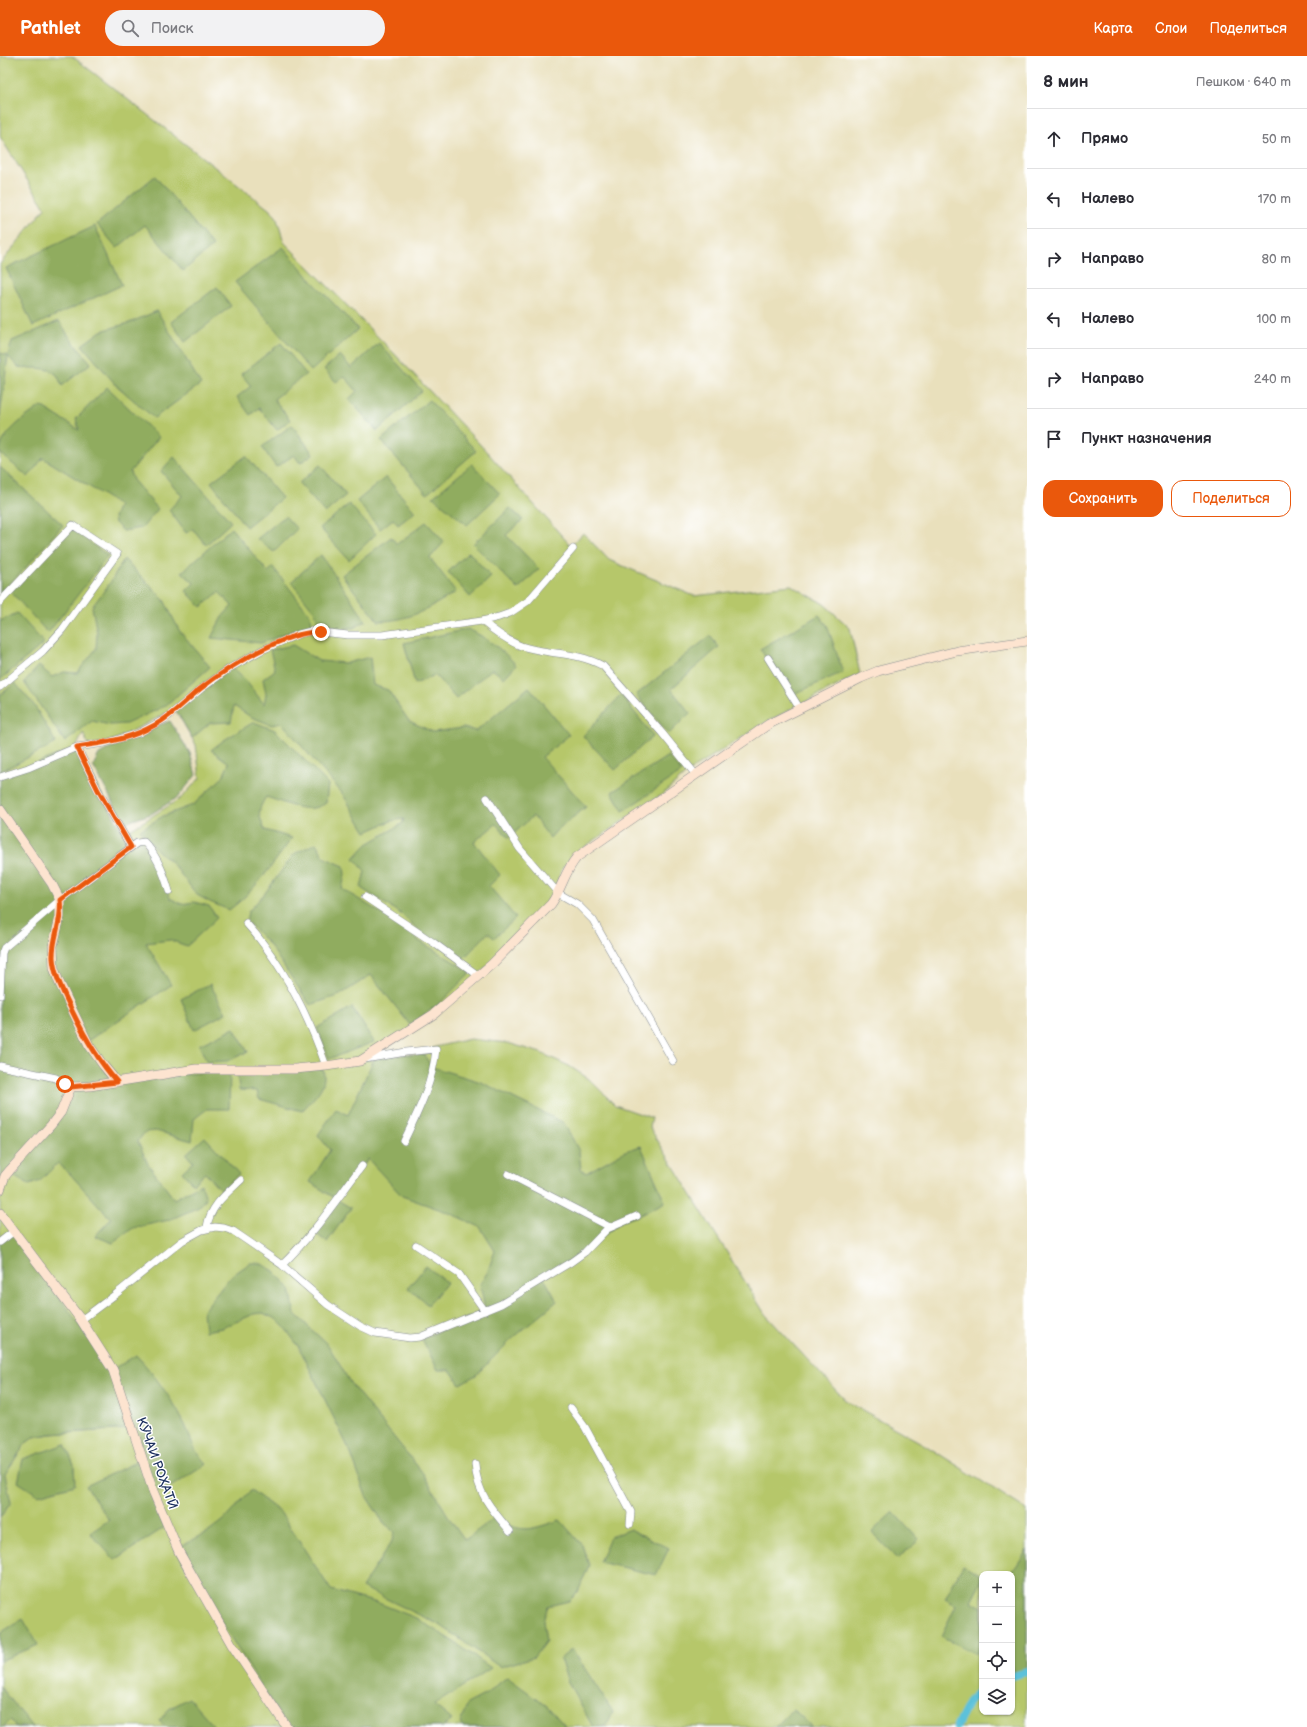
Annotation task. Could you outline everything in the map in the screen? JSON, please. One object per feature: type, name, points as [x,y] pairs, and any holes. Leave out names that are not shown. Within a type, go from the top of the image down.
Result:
[{"type":"street","points":[[0,602],[73,525],[117,554],[62,630],[43,651],[0,687]]},
{"type":"street","points":[[0,777],[28,768],[77,747],[100,744],[125,738],[156,725],[230,668],[262,650],[298,634],[311,631],[348,635],[382,635],[482,621],[500,617],[523,605],[573,549]]},
{"type":"street","points":[[482,621],[496,633],[522,646],[578,656],[592,660],[603,666],[614,677],[696,775]]},
{"type":"street","points":[[360,1061],[434,1014],[492,964],[551,904],[558,893],[564,874],[577,858],[769,724],[878,670],[957,651],[1027,641]]},
{"type":"street","points":[[768,658],[800,709]]},
{"type":"street","points":[[77,747],[98,790],[131,847]]},
{"type":"street","points":[[487,798],[520,849],[558,893],[577,904],[593,920],[673,1062]]},
{"type":"street","points":[[0,810],[52,884],[60,900],[60,917],[53,946],[54,968],[59,982],[89,1045],[117,1082]]},
{"type":"street","points":[[0,995],[2,953],[4,948],[60,900],[131,847],[142,842],[150,849],[165,877],[169,891]]},
{"type":"street","points":[[365,897],[434,943],[478,976]]},
{"type":"street","points":[[246,923],[270,953],[299,1002],[314,1034],[326,1066]]},
{"type":"street","points":[[0,1066],[56,1078],[71,1087],[117,1082],[196,1069],[294,1069],[326,1066],[394,1054],[436,1049],[431,1077],[419,1111],[404,1141]]},
{"type":"street","points":[[0,1190],[10,1170],[41,1138],[58,1117],[71,1087]]},
{"type":"street","points":[[282,1265],[310,1236],[362,1166]]},
{"type":"street","points":[[508,1174],[610,1227]]},
{"type":"street","points":[[207,1227],[209,1216],[213,1208],[241,1180]]},
{"type":"street","name":"КӮЧАИ РОҲАТӢ","points":[[0,1213],[80,1320],[113,1370],[153,1491],[179,1552],[232,1645],[287,1727]]},
{"type":"street","points":[[80,1320],[116,1294],[182,1241],[207,1227],[224,1228],[233,1231],[282,1265],[328,1305],[360,1326],[375,1333],[398,1337],[420,1337],[501,1304],[571,1262],[585,1252],[603,1232],[610,1227],[638,1216]]},
{"type":"street","points":[[0,1242],[14,1231]]},
{"type":"street","points":[[416,1245],[459,1274],[485,1311]]},
{"type":"street","points":[[571,1408],[584,1427],[631,1512],[630,1524]]},
{"type":"street","points":[[475,1464],[476,1476],[480,1490],[487,1504],[510,1531]]},
{"type":"green space","points":[[0,56],[72,56],[270,210],[276,216],[284,242],[389,348],[487,452],[571,546],[583,533],[609,560],[694,596],[791,585],[824,604],[850,628],[860,674],[768,721],[692,769],[664,793],[583,848],[563,867],[547,908],[436,1016],[363,1061],[406,1054],[424,1055],[435,1047],[470,1039],[508,1043],[541,1053],[569,1066],[589,1079],[615,1105],[652,1118],[650,1128],[765,1314],[846,1401],[925,1445],[1027,1510],[1027,1727],[0,1727],[0,1517],[11,1503],[4,1474],[26,1443],[34,1437],[50,1434],[128,1429],[0,1240],[0,1186],[86,1042],[122,835],[181,798],[200,778],[196,745],[175,709],[108,743],[88,744],[83,733],[76,748],[0,777],[0,264],[45,208],[0,137]]},
{"type":"green space","points":[[155,176],[213,246],[183,271],[145,225],[117,248],[97,224]]},
{"type":"green space","points":[[95,226],[122,285],[33,326],[6,268]]},
{"type":"green space","points":[[283,247],[312,281],[358,329],[311,371],[235,282]]},
{"type":"green space","points":[[217,287],[231,306],[185,342],[171,322]]},
{"type":"green space","points":[[157,311],[201,384],[154,418],[116,385],[82,345],[101,331],[129,323]]},
{"type":"green space","points":[[59,321],[72,341],[91,363],[62,386],[59,378],[53,371],[18,367],[8,356],[0,416],[0,353],[8,355],[12,341]]},
{"type":"green space","points":[[281,343],[306,374],[274,399],[290,420],[277,430],[259,408],[250,415],[237,397],[251,386],[241,374]]},
{"type":"green space","points":[[379,343],[422,391],[377,431],[349,399],[357,391],[344,376],[336,382],[324,369],[340,355],[351,368]]},
{"type":"green space","points":[[107,387],[159,437],[130,472],[133,480],[158,509],[142,528],[123,531],[115,523],[114,517],[119,505],[43,458],[28,477],[0,453],[4,439],[9,432],[21,420],[41,406],[79,430],[76,419]]},
{"type":"green space","points":[[429,400],[476,451],[427,494],[381,440]]},
{"type":"green space","points":[[292,425],[313,454],[300,463],[294,455],[276,467],[262,447]]},
{"type":"green space","points":[[246,456],[282,498],[246,527],[211,482]]},
{"type":"green space","points":[[174,457],[231,522],[206,545],[193,529],[186,533],[169,510],[182,496],[161,471]]},
{"type":"green space","points":[[472,464],[500,494],[467,525],[433,497]]},
{"type":"green space","points":[[320,465],[346,495],[325,513],[299,483]]},
{"type":"green space","points":[[0,467],[63,525],[22,572],[0,592]]},
{"type":"green space","points":[[386,477],[415,512],[398,525],[393,519],[380,529],[357,501]]},
{"type":"green space","points":[[349,504],[376,534],[349,560],[320,528]]},
{"type":"green space","points":[[510,508],[523,520],[506,535],[539,569],[518,589],[473,544]]},
{"type":"green space","points":[[285,516],[297,529],[274,552],[257,539]]},
{"type":"green space","points":[[426,522],[444,542],[430,558],[456,592],[428,608],[410,616],[400,619],[378,621],[342,575],[391,537],[397,544]]},
{"type":"green space","points":[[231,528],[268,572],[273,567],[310,615],[313,626],[303,627],[261,643],[211,638],[222,617],[232,606],[219,592],[201,607],[186,591],[194,583],[182,572]]},
{"type":"green space","points":[[72,529],[108,556],[48,633],[11,592]]},
{"type":"green space","points":[[469,552],[491,577],[470,597],[448,572]]},
{"type":"green space","points":[[321,555],[366,621],[353,628],[321,627],[314,611],[291,582]]},
{"type":"green space","points":[[124,559],[164,600],[179,630],[210,667],[165,706],[126,724],[110,725],[92,721],[65,742],[24,682],[39,666],[52,677],[64,672],[77,673],[96,649],[97,633],[92,607],[110,583]]},
{"type":"green space","points":[[17,613],[44,643],[0,680],[0,621]]},
{"type":"green space","points":[[819,615],[827,625],[843,672],[792,695],[760,649]]},
{"type":"green space","points":[[468,629],[482,636],[506,654],[516,665],[504,678],[492,669],[456,699],[435,675],[415,684],[404,643]]},
{"type":"green space","points":[[710,636],[719,647],[671,689],[690,713],[669,734],[636,695]]},
{"type":"green space","points":[[293,645],[319,661],[347,663],[370,657],[373,685],[388,690],[409,721],[433,732],[463,728],[476,731],[529,687],[569,735],[542,757],[586,807],[557,830],[550,838],[533,816],[509,838],[496,824],[474,842],[500,875],[489,886],[516,918],[494,938],[488,933],[463,959],[422,933],[401,914],[361,888],[365,871],[354,858],[367,844],[402,824],[404,819],[391,821],[366,832],[342,793],[282,723],[272,725],[251,717],[234,706],[231,722],[210,723],[192,738],[175,709],[232,667],[246,681],[264,704],[266,694],[263,679],[275,670],[270,650]]},
{"type":"green space","points":[[15,683],[34,705],[56,743],[0,772],[0,695]]},
{"type":"green space","points":[[621,695],[653,736],[615,770],[583,736]]},
{"type":"green space","points":[[170,721],[190,753],[196,775],[178,797],[151,814],[124,823],[93,766],[99,754],[136,734]]},
{"type":"green space","points":[[254,722],[275,730],[328,784],[326,803],[319,807],[303,808],[288,805],[266,797],[260,809],[260,816],[265,830],[292,838],[255,886],[229,910],[197,895],[172,863],[157,850],[140,830],[163,816],[193,805],[223,777],[229,763],[211,750],[224,740]]},
{"type":"green space","points":[[76,748],[130,845],[139,839],[150,852],[161,874],[170,898],[181,904],[194,902],[209,906],[217,918],[187,946],[170,940],[146,943],[171,985],[86,1042],[114,1081],[230,1070],[229,1109],[207,1109],[194,1119],[192,1141],[156,1131],[145,1132],[138,1141],[148,1164],[174,1199],[201,1184],[206,1198],[199,1207],[169,1220],[133,1228],[113,1243],[95,1236],[111,1219],[58,1163],[40,1181],[29,1185],[8,1173],[0,1186],[0,777]]},
{"type":"green space","points":[[668,756],[682,772],[623,811],[612,792]]},
{"type":"green space","points":[[316,843],[325,858],[344,866],[345,875],[342,889],[402,926],[419,941],[471,972],[440,1003],[410,1025],[371,975],[340,995],[310,1005],[269,944],[246,921],[248,912],[265,893],[294,854]]},
{"type":"green space","points":[[210,984],[226,1013],[194,1030],[181,999]]},
{"type":"green space","points":[[352,1007],[374,1042],[329,1059],[317,1028]]},
{"type":"green space","points":[[234,1028],[248,1052],[227,1061],[207,1062],[199,1045]]},
{"type":"green space","points":[[406,1054],[424,1055],[432,1067],[481,1082],[564,1123],[579,1151],[581,1169],[586,1173],[625,1151],[641,1146],[665,1202],[640,1215],[622,1221],[588,1249],[544,1278],[557,1301],[512,1339],[476,1375],[460,1384],[450,1370],[438,1370],[422,1339],[485,1310],[480,1284],[487,1273],[495,1251],[480,1227],[447,1212],[402,1196],[368,1159],[336,1199],[310,1182],[330,1150],[318,1135],[336,1109],[348,1115],[374,1059]]},
{"type":"green space","points":[[321,1065],[324,1072],[323,1085],[316,1096],[302,1111],[259,1099],[257,1091],[239,1090],[237,1070]]},
{"type":"green space","points":[[205,1137],[239,1174],[221,1190],[205,1173],[193,1184],[182,1172],[193,1162],[186,1154]]},
{"type":"green space","points":[[336,1199],[351,1208],[327,1242],[313,1232]]},
{"type":"green space","points":[[11,1230],[111,1371],[136,1355],[149,1370],[162,1386],[179,1413],[195,1448],[207,1464],[164,1491],[150,1491],[165,1527],[115,1560],[90,1533],[109,1520],[86,1486],[140,1460],[129,1429],[50,1434],[34,1437],[26,1443],[5,1474],[11,1503],[0,1517],[0,1240]]},
{"type":"green space","points":[[250,1263],[260,1263],[274,1271],[290,1289],[295,1314],[328,1345],[351,1384],[422,1472],[450,1519],[465,1540],[494,1518],[512,1526],[526,1529],[560,1520],[582,1545],[589,1565],[578,1592],[569,1601],[548,1606],[543,1621],[546,1641],[534,1657],[500,1667],[440,1625],[362,1587],[392,1541],[394,1532],[383,1522],[366,1496],[350,1451],[299,1347],[285,1328],[276,1319],[263,1313],[254,1314],[222,1328],[205,1331],[203,1311],[230,1277]]},
{"type":"green space","points":[[426,1266],[447,1283],[428,1305],[408,1288]]},
{"type":"green space","points":[[65,1444],[74,1465],[75,1485],[38,1495],[18,1482],[23,1459]]},
{"type":"green space","points":[[251,1490],[280,1512],[331,1590],[381,1604],[416,1618],[491,1668],[434,1705],[452,1720],[442,1727],[287,1727],[175,1549],[210,1531],[224,1520]]},
{"type":"green space","points":[[893,1512],[919,1540],[897,1559],[872,1532]]},
{"type":"green space","points":[[630,1529],[669,1548],[656,1575],[599,1562],[610,1537]]},
{"type":"green space","points":[[1027,1550],[1027,1672],[1015,1675],[1015,1619],[1017,1616],[1015,1614],[1015,1571],[1013,1571]]},
{"type":"green space","points":[[963,1565],[979,1573],[979,1585],[971,1601],[979,1605],[979,1648],[976,1654],[941,1636],[956,1605],[945,1599]]},
{"type":"green space","points":[[23,1619],[38,1645],[0,1661],[0,1633]]},
{"type":"green space","points":[[572,1649],[613,1712],[608,1723],[602,1727],[593,1727],[568,1682],[560,1659]]},
{"type":"green space","points":[[507,1677],[547,1706],[566,1727],[463,1727],[460,1724],[467,1704],[486,1694]]},
{"type":"green space","points":[[0,1686],[33,1727],[16,1727],[11,1720],[3,1727],[0,1727]]},
{"type":"green space","points":[[189,1698],[215,1727],[166,1727],[159,1721],[169,1709]]},
{"type":"green space","points":[[793,1709],[812,1727],[775,1727]]},
{"type":"waterway","points":[[1015,1675],[1027,1672]]},
{"type":"waterway","points":[[956,1727],[970,1700],[979,1691]]},
{"type":"route","points":[[65,1084],[71,1087],[117,1082],[89,1045],[59,982],[54,968],[53,946],[60,917],[60,900],[131,847],[98,790],[77,747],[96,745],[125,738],[156,725],[230,668],[262,650],[298,634],[311,631],[321,632]]}]
